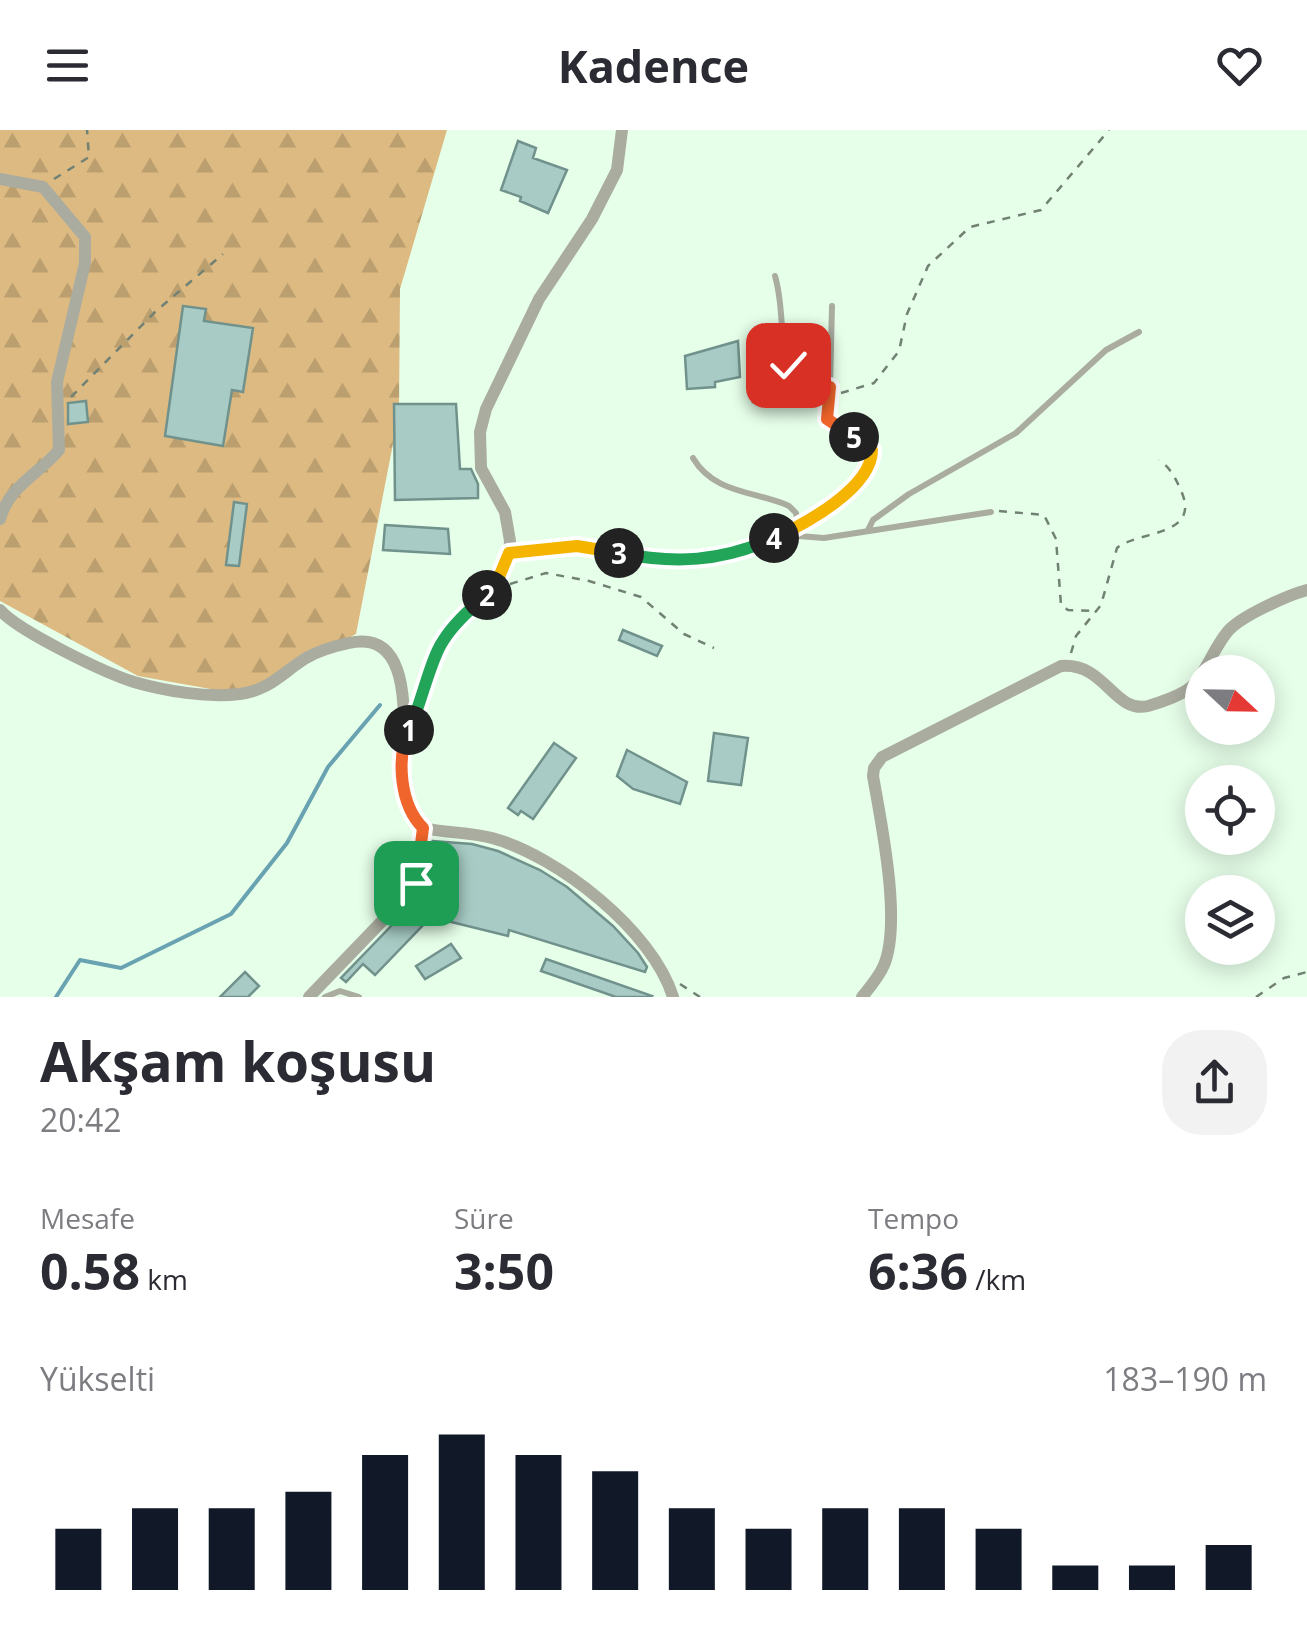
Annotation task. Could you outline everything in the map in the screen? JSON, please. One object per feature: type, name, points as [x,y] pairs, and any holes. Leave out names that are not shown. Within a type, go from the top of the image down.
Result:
[{"type":"street","points":[[404,741],[421,706],[440,643],[470,608],[494,589],[509,553],[505,512],[482,468],[480,432],[493,393],[539,299],[592,219],[617,170],[622,130]]},
{"type":"street","points":[[0,179],[43,187],[85,237],[85,263],[57,382],[59,450],[42,470],[23,480],[3,508],[0,519]]},
{"type":"street","points":[[509,553],[577,546],[640,557],[696,561],[734,554],[782,534],[852,488],[871,462],[869,446],[827,419],[830,391]]},
{"type":"street","points":[[862,997],[884,966],[889,946],[888,880],[873,776],[876,764],[890,752],[1061,666],[1072,665],[1099,676],[1123,703],[1144,707],[1191,687],[1232,627],[1307,590]]},
{"type":"street","points":[[0,610],[24,630],[133,682],[196,693],[241,694],[275,683],[307,657],[362,640],[387,651],[399,670],[404,741],[402,780],[413,815],[423,828],[418,878],[413,889],[309,997]]},
{"type":"street","points":[[423,828],[496,839],[558,867],[595,896],[650,951],[665,974],[673,997]]},
{"type":"lane","points":[[774,276],[783,310],[786,360],[802,379],[805,392]]},
{"type":"lane","points":[[754,401],[830,391],[832,306]]},
{"type":"lane","points":[[868,530],[873,520],[909,494],[1016,433],[1106,350],[1139,332]]},
{"type":"lane","points":[[693,458],[702,471],[720,484],[790,506],[799,525]]},
{"type":"lane","points":[[782,534],[811,539],[992,512]]},
{"type":"lane","points":[[324,997],[335,991],[359,997]]},
{"type":"path","points":[[43,187],[89,157],[87,130]]},
{"type":"path","points":[[830,391],[874,383],[899,351],[908,314],[928,266],[970,226],[1041,210],[1109,130]]},
{"type":"path","points":[[59,408],[155,312],[222,254]]},
{"type":"path","points":[[1072,665],[1074,640],[1098,611],[1116,548],[1122,542],[1155,536],[1173,527],[1182,515],[1184,500],[1173,473],[1159,460]]},
{"type":"path","points":[[992,512],[1020,510],[1044,515],[1056,540],[1060,605],[1068,610],[1098,611]]},
{"type":"path","points":[[494,589],[546,573],[589,580],[641,597],[684,634],[714,648]]},
{"type":"path","points":[[1256,997],[1284,978],[1307,972]]},
{"type":"path","points":[[665,974],[700,997]]},
{"type":"green space","points":[[0,130],[447,130],[400,289],[399,413],[356,634],[244,695],[138,676],[0,601]]},
{"type":"building","points":[[518,141],[536,148],[533,158],[567,170],[548,213],[501,190]]},
{"type":"building","points":[[183,306],[206,309],[204,321],[253,328],[243,392],[232,390],[223,446],[165,436]]},
{"type":"building","points":[[738,341],[740,377],[715,382],[715,387],[687,389],[685,356]]},
{"type":"building","points":[[86,401],[88,422],[68,424],[68,403]]},
{"type":"building","points":[[394,404],[456,404],[460,469],[471,469],[478,484],[478,498],[395,500]]},
{"type":"building","points":[[234,502],[247,504],[239,566],[226,565]]},
{"type":"building","points":[[385,525],[448,529],[450,554],[383,550]]},
{"type":"building","points":[[623,630],[662,646],[657,656],[619,640]]},
{"type":"building","points":[[714,733],[748,738],[741,785],[708,781]]},
{"type":"building","points":[[554,743],[576,758],[533,819],[521,811],[518,815],[508,808]]},
{"type":"building","points":[[627,750],[687,782],[680,804],[633,789],[617,776]]},
{"type":"building","points":[[432,841],[472,844],[540,870],[613,926],[638,953],[647,967],[645,972],[509,930],[508,936],[431,917],[375,975],[363,964],[346,982],[341,978],[420,896],[425,886],[445,905],[451,881],[429,870]]},
{"type":"building","points":[[451,944],[461,958],[425,979],[416,966]]},
{"type":"building","points":[[546,959],[652,996],[616,997],[541,971]]},
{"type":"building","points":[[245,972],[259,986],[248,997],[220,997]]},
{"type":"waterway","points":[[56,997],[80,960],[121,968],[231,914],[287,843],[328,767],[380,705]]},
{"type":"route","points":[[416,883],[423,828],[413,815],[402,780],[404,741],[421,706],[440,643],[470,608],[494,589],[509,553],[577,546],[674,561],[720,558],[782,534],[822,511],[869,469],[869,446],[830,423],[825,414],[830,387],[805,392],[802,379],[788,365]]}]
